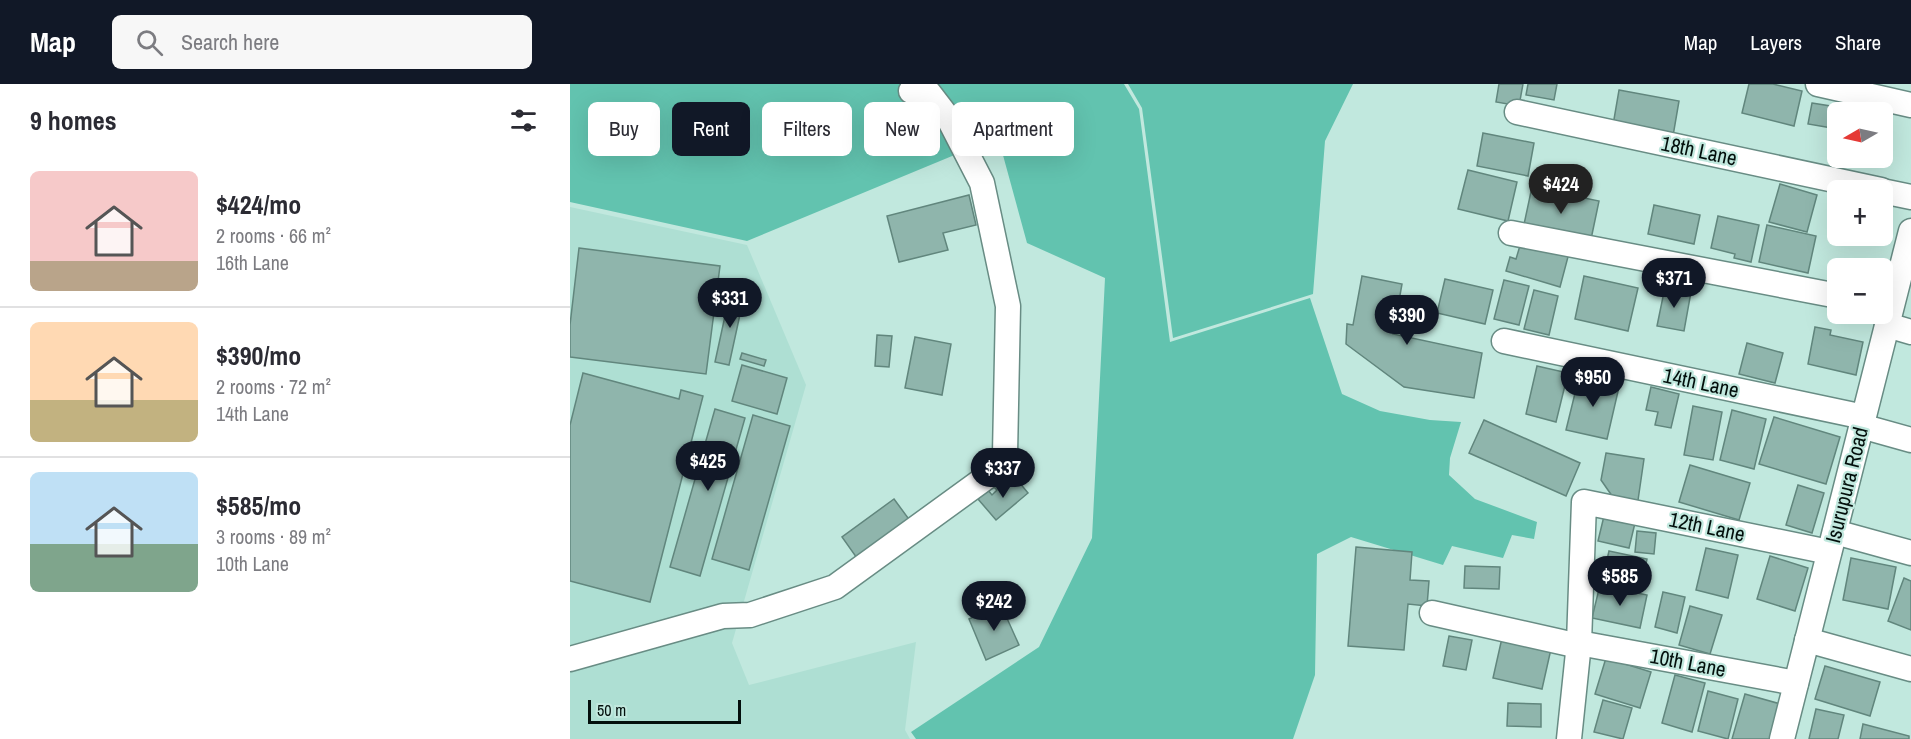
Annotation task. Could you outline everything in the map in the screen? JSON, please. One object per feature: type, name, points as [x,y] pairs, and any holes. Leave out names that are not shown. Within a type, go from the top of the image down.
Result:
[{"type":"street","points":[[1818,84],[1911,105]]},
{"type":"street","points":[[570,659],[723,616],[750,615],[835,587],[999,468],[1005,454],[1008,306],[982,183],[950,119],[929,93],[910,91]]},
{"type":"street","name":"18th Lane","points":[[1517,112],[1831,180]]},
{"type":"street","name":"18th Lane","points":[[1893,193],[1911,197]]},
{"type":"street","name":"Isurupura Road","points":[[1893,292],[1911,231]]},
{"type":"street","points":[[1511,233],[1827,294]]},
{"type":"street","points":[[1893,318],[1911,332]]},
{"type":"street","name":"Isurupura Road","points":[[1788,738],[1796,683],[1863,421],[1885,324]]},
{"type":"street","name":"14th Lane","points":[[1504,341],[1863,421],[1911,440]]},
{"type":"street","name":"12th Lane","points":[[1579,645],[1584,502],[1911,553]]},
{"type":"street","name":"10th Lane","points":[[1432,613],[1579,645],[1796,683]]},
{"type":"street","points":[[1808,640],[1911,669]]},
{"type":"street","points":[[1569,739],[1579,645]]},
{"type":"shaded area","points":[[570,207],[747,245],[806,385],[732,643],[749,685],[916,642],[905,730],[910,739],[570,739]]},
{"type":"green space","points":[[570,84],[1124,84],[1139,109],[1170,342],[1310,298],[1342,394],[1380,411],[1430,420],[1461,422],[1450,458],[1449,475],[1475,499],[1537,522],[1534,539],[1512,535],[1503,558],[1452,546],[1443,565],[1351,537],[1317,554],[1315,675],[1293,739],[916,739],[911,732],[1039,647],[1092,538],[1105,278],[1027,243],[1003,156],[1074,156],[1074,102],[952,102],[952,156],[747,241],[570,202]]},
{"type":"green space","points":[[1128,84],[1353,84],[1325,141],[1313,294],[1173,338],[1142,108]]},
{"type":"building","points":[[1499,84],[1523,84],[1519,106],[1496,102]]},
{"type":"building","points":[[1528,84],[1557,84],[1554,100],[1526,95]]},
{"type":"building","points":[[1749,84],[1773,84],[1802,91],[1794,126],[1742,113]]},
{"type":"building","points":[[1619,90],[1679,101],[1672,142],[1612,131]]},
{"type":"building","points":[[1812,103],[1827,105],[1827,127],[1808,124]]},
{"type":"building","points":[[1483,133],[1534,143],[1528,176],[1477,166]]},
{"type":"building","points":[[1468,170],[1517,182],[1508,221],[1458,209]]},
{"type":"building","points":[[1780,184],[1817,195],[1807,232],[1769,222]]},
{"type":"building","points":[[1532,187],[1599,201],[1590,244],[1523,229]]},
{"type":"building","points":[[969,195],[976,225],[943,233],[948,250],[899,262],[887,216]]},
{"type":"building","points":[[1654,205],[1700,215],[1694,244],[1648,234]]},
{"type":"building","points":[[1718,216],[1759,225],[1751,262],[1734,258],[1735,254],[1711,248]]},
{"type":"building","points":[[1767,225],[1816,236],[1808,273],[1759,262]]},
{"type":"building","points":[[1522,239],[1569,253],[1560,287],[1506,271],[1510,257],[1516,259]]},
{"type":"building","points":[[579,248],[720,266],[706,374],[570,357],[570,325]]},
{"type":"building","points":[[1362,276],[1402,284],[1393,334],[1482,353],[1474,398],[1404,387],[1346,344],[1347,324],[1353,325]]},
{"type":"building","points":[[1584,276],[1638,288],[1628,331],[1575,319]]},
{"type":"building","points":[[1445,279],[1493,290],[1485,324],[1437,313]]},
{"type":"building","points":[[1504,280],[1529,286],[1519,325],[1494,319]]},
{"type":"building","points":[[1665,287],[1691,292],[1684,331],[1657,326]]},
{"type":"building","points":[[1534,290],[1558,296],[1549,335],[1524,329]]},
{"type":"building","points":[[730,293],[744,296],[729,365],[715,362]]},
{"type":"building","points":[[1815,327],[1831,330],[1830,335],[1863,342],[1856,375],[1808,364]]},
{"type":"building","points":[[877,335],[892,336],[889,367],[875,366]]},
{"type":"building","points":[[915,337],[951,344],[942,395],[905,388]]},
{"type":"building","points":[[1747,343],[1783,353],[1775,383],[1739,374]]},
{"type":"building","points":[[742,353],[766,360],[764,366],[740,359]]},
{"type":"building","points":[[742,365],[787,378],[777,414],[732,401]]},
{"type":"building","points":[[1537,366],[1568,373],[1556,422],[1526,414]]},
{"type":"building","points":[[583,373],[679,399],[681,390],[703,396],[650,602],[570,581],[570,425]]},
{"type":"building","points":[[1579,377],[1619,387],[1607,439],[1566,430]]},
{"type":"building","points":[[1651,387],[1679,394],[1671,428],[1655,425],[1658,412],[1646,410]]},
{"type":"building","points":[[1693,406],[1722,412],[1713,460],[1684,455]]},
{"type":"building","points":[[715,409],[745,418],[700,576],[670,567]]},
{"type":"building","points":[[1732,410],[1766,419],[1754,469],[1720,460]]},
{"type":"building","points":[[753,415],[790,426],[749,570],[712,559]]},
{"type":"building","points":[[1774,417],[1840,437],[1826,484],[1759,464]]},
{"type":"building","points":[[1484,420],[1580,463],[1566,496],[1469,453]]},
{"type":"building","points":[[1606,453],[1644,459],[1637,507],[1617,503],[1601,480]]},
{"type":"building","points":[[1690,465],[1750,483],[1739,520],[1679,502]]},
{"type":"building","points":[[1010,479],[1015,486],[1019,482],[1028,493],[996,520],[978,499],[988,490],[992,495],[997,490],[994,487],[997,485],[1000,488]]},
{"type":"building","points":[[1798,485],[1824,493],[1812,533],[1786,525]]},
{"type":"building","points":[[894,499],[911,522],[859,561],[842,537]]},
{"type":"building","points":[[1604,516],[1635,523],[1629,548],[1598,541]]},
{"type":"building","points":[[1637,531],[1656,533],[1654,554],[1635,552]]},
{"type":"building","points":[[1356,547],[1412,552],[1410,580],[1429,581],[1427,606],[1408,604],[1404,650],[1348,646]]},
{"type":"building","points":[[1706,548],[1738,555],[1728,598],[1696,590]]},
{"type":"building","points":[[1609,551],[1647,559],[1641,586],[1603,577]]},
{"type":"building","points":[[1770,556],[1808,568],[1795,611],[1757,599]]},
{"type":"building","points":[[1851,558],[1896,567],[1888,609],[1843,600]]},
{"type":"building","points":[[1465,566],[1500,567],[1499,589],[1464,588]]},
{"type":"building","points":[[1904,578],[1911,581],[1911,630],[1888,621]]},
{"type":"building","points":[[1600,585],[1647,595],[1640,628],[1592,618]]},
{"type":"building","points":[[1663,592],[1685,597],[1677,633],[1655,627]]},
{"type":"building","points":[[1001,605],[1019,645],[986,660],[969,619]]},
{"type":"building","points":[[1690,606],[1722,615],[1710,654],[1679,645]]},
{"type":"building","points":[[1449,636],[1472,640],[1466,670],[1443,666]]},
{"type":"building","points":[[1502,638],[1551,649],[1542,689],[1493,678]]},
{"type":"building","points":[[1606,658],[1651,672],[1640,708],[1595,694]]},
{"type":"building","points":[[1825,666],[1880,682],[1870,716],[1815,699]]},
{"type":"building","points":[[1675,675],[1705,683],[1692,732],[1662,723]]},
{"type":"building","points":[[1708,691],[1738,699],[1728,739],[1698,731]]},
{"type":"building","points":[[1745,694],[1784,705],[1774,739],[1732,739]]},
{"type":"building","points":[[1603,700],[1632,708],[1623,739],[1594,732]]},
{"type":"building","points":[[1508,703],[1541,704],[1541,727],[1507,726]]},
{"type":"building","points":[[1816,709],[1844,715],[1838,739],[1809,739]]},
{"type":"building","points":[[1863,724],[1909,736],[1909,739],[1860,739]]}]
